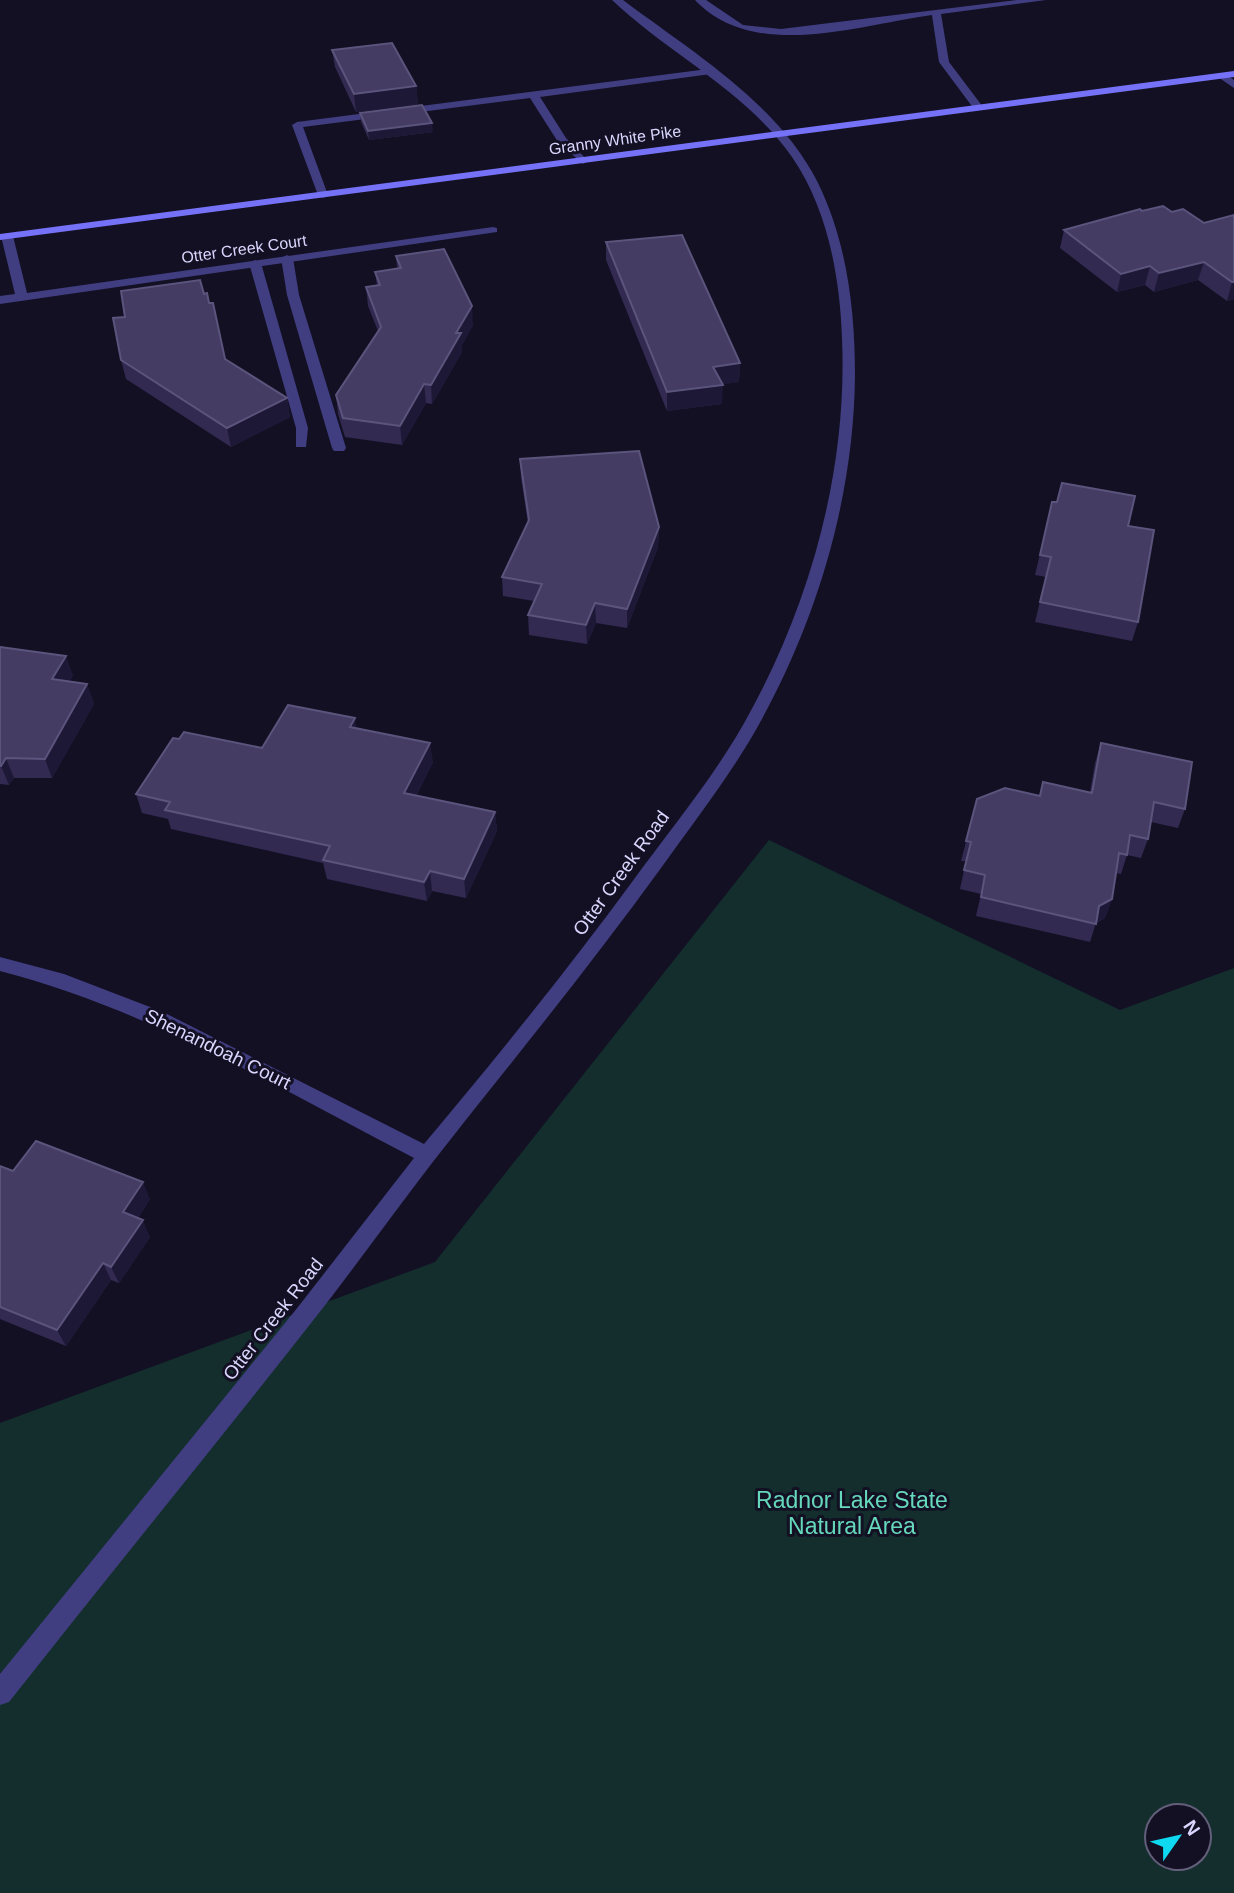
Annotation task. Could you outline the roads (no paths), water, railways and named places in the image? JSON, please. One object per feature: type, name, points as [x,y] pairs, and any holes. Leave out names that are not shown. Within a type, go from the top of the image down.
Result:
[{"type":"main road","name":"Granny White Pike","points":[[3,237],[1234,74]]},
{"type":"street","name":"Otter Creek Road","points":[[0,1693],[309,1309],[427,1155],[483,1089],[615,919],[744,736],[794,635],[812,585],[831,515],[844,441],[849,362],[847,323],[838,262],[828,219],[799,158],[763,117],[617,0]]},
{"type":"street","points":[[699,0],[738,27],[764,32],[814,29],[1041,0]]},
{"type":"street","points":[[936,12],[944,62],[978,107]]},
{"type":"street","points":[[323,195],[296,125],[708,72]]},
{"type":"street","points":[[1221,75],[1234,85]]},
{"type":"street","points":[[533,94],[562,140],[583,161]]},
{"type":"street","name":"Otter Creek Court","points":[[0,300],[493,230]]},
{"type":"street","points":[[3,237],[22,297]]},
{"type":"street","points":[[287,258],[293,295],[339,448]]},
{"type":"street","points":[[255,263],[283,353],[302,428],[301,444]]},
{"type":"street","points":[[283,353],[310,349]]},
{"type":"street","name":"Shenandoah Court","points":[[0,964],[58,979],[157,1017],[427,1155]]},
{"type":"park label","name":"Radnor Lake State Natural Area","points":[[852,1513]]}]
